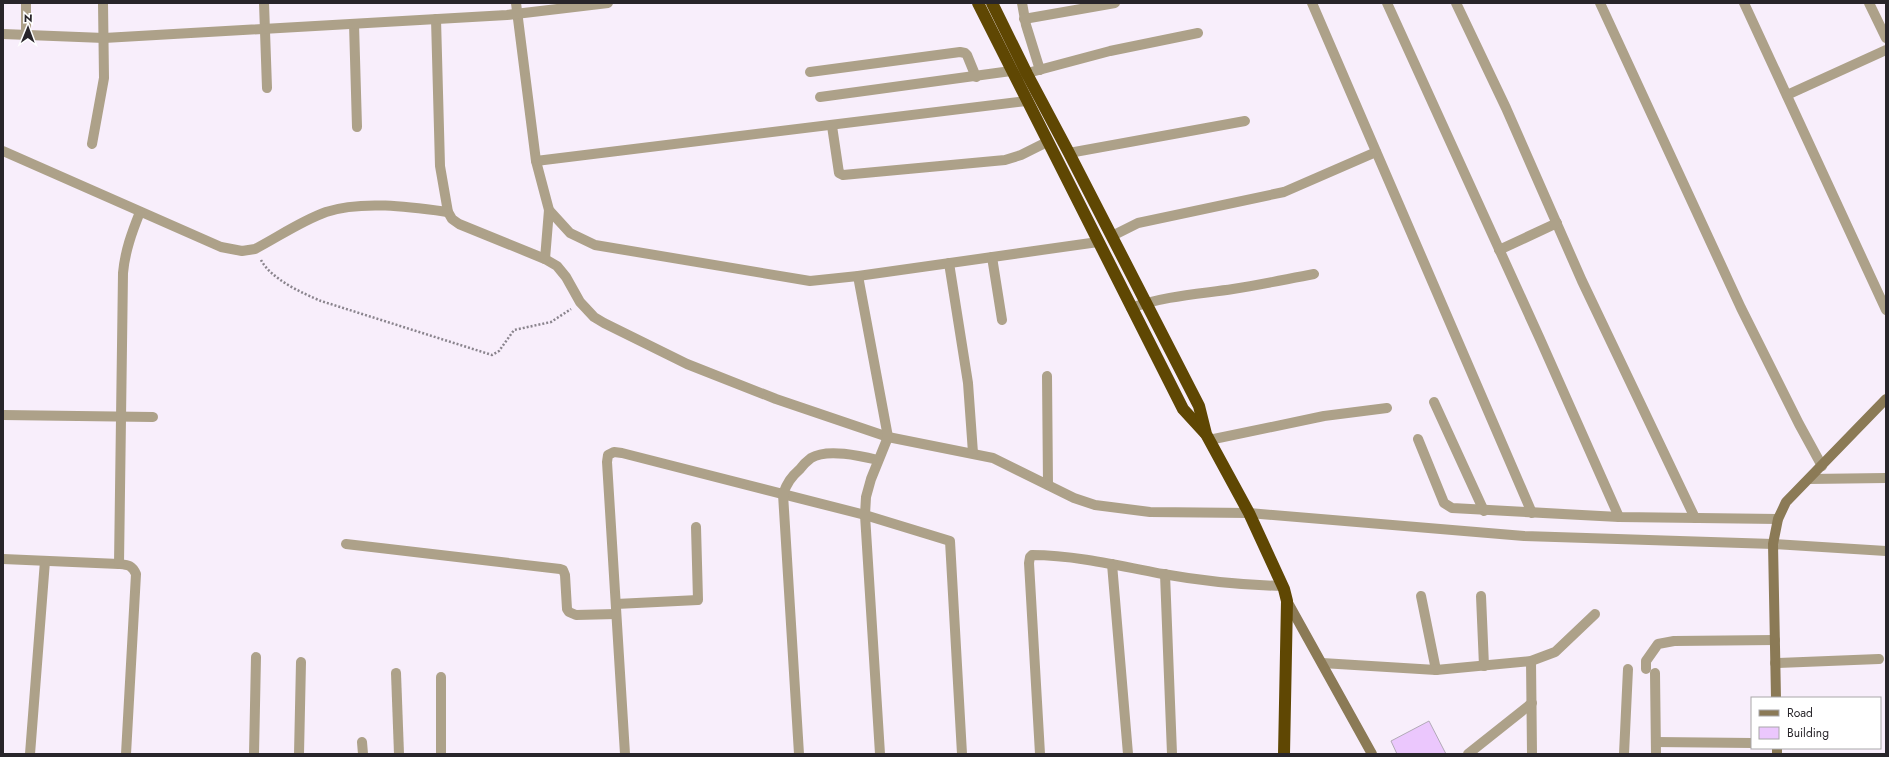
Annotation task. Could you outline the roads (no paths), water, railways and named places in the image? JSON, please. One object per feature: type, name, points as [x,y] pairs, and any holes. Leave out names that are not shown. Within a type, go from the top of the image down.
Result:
[{"type":"highway","points":[[978,3],[1026,102],[1183,409],[1208,437]]},
{"type":"highway","points":[[992,3],[1027,74],[1069,152],[1199,406],[1208,437],[1249,513],[1282,586],[1287,601],[1284,754]]},
{"type":"street","points":[[26,3],[26,35]]},
{"type":"street","points":[[92,144],[104,78],[103,3]]},
{"type":"street","points":[[264,3],[267,88]]},
{"type":"street","points":[[516,3],[536,161],[549,210],[545,259]]},
{"type":"street","points":[[3,34],[104,38],[517,14],[608,3]]},
{"type":"street","points":[[1022,3],[1024,20],[1040,70]]},
{"type":"street","points":[[1024,20],[1115,3]]},
{"type":"street","points":[[1312,3],[1532,512]]},
{"type":"street","points":[[1387,3],[1619,517]]},
{"type":"street","points":[[1456,3],[1506,108],[1582,281],[1695,518]]},
{"type":"street","points":[[1600,3],[1745,314],[1799,424],[1822,466]]},
{"type":"street","points":[[1744,3],[1886,310]]},
{"type":"street","points":[[1869,3],[1886,38]]},
{"type":"street","points":[[436,19],[440,166],[448,212],[452,219],[459,224],[545,259],[557,266],[566,277],[580,302],[594,317],[604,324],[687,364],[776,399],[888,437],[926,446],[973,453],[992,458],[1074,498],[1117,509],[1150,512],[1249,513],[1524,536],[1773,544],[1886,551]]},
{"type":"street","points":[[354,24],[357,127]]},
{"type":"street","points":[[820,97],[976,78],[1027,74],[1110,51],[1198,33]]},
{"type":"street","points":[[1787,95],[1886,50]]},
{"type":"street","points":[[810,72],[960,52],[967,55],[976,78]]},
{"type":"street","points":[[536,161],[1026,102]]},
{"type":"street","points":[[1069,152],[1245,121]]},
{"type":"street","points":[[832,126],[839,173],[843,175],[1005,160],[1021,155],[1047,142]]},
{"type":"street","points":[[3,151],[221,247],[242,251],[255,249],[325,213],[342,208],[399,207],[448,212]]},
{"type":"street","points":[[1112,236],[1138,223],[1284,192],[1376,152]]},
{"type":"street","points":[[549,210],[570,233],[596,245],[810,281],[858,276],[1098,242]]},
{"type":"street","points":[[119,564],[120,416],[124,259],[140,212]]},
{"type":"street","points":[[1499,250],[1557,223]]},
{"type":"street","points":[[992,257],[1002,320]]},
{"type":"street","points":[[949,263],[968,383],[973,453]]},
{"type":"street","points":[[1131,308],[1146,302],[1314,274]]},
{"type":"street","points":[[858,276],[888,437],[878,460],[866,497],[865,515],[880,754]]},
{"type":"street","points":[[1047,376],[1048,485]]},
{"type":"street","points":[[1776,697],[1773,544],[1778,519],[1786,502],[1886,399]]},
{"type":"street","points":[[1434,402],[1484,511]]},
{"type":"street","points":[[1208,437],[1324,416],[1388,408]]},
{"type":"street","points":[[3,415],[153,417]]},
{"type":"street","points":[[1418,439],[1444,504],[1452,508],[1484,511],[1619,517],[1778,519]]},
{"type":"street","points":[[625,754],[607,462],[608,455],[614,452],[865,515],[950,541],[962,754]]},
{"type":"street","points":[[799,754],[783,494],[786,484],[792,476],[812,458],[831,454],[850,454],[878,460]]},
{"type":"street","points":[[1809,479],[1886,478]]},
{"type":"street","points":[[346,544],[560,569],[563,570],[565,575],[567,609],[569,612],[576,615],[698,600],[696,527]]},
{"type":"street","points":[[1040,754],[1030,557],[1032,555],[1112,564],[1165,574],[1240,585],[1282,586]]},
{"type":"street","points":[[3,559],[119,564],[130,566],[136,574],[126,754]]},
{"type":"street","points":[[30,754],[44,561]]},
{"type":"street","points":[[1112,564],[1128,754]]},
{"type":"street","points":[[1165,574],[1172,754]]},
{"type":"street","points":[[1421,596],[1436,670]]},
{"type":"street","points":[[1481,596],[1484,666]]},
{"type":"street","points":[[1287,601],[1372,754]]},
{"type":"street","points":[[1322,663],[1436,670],[1531,661],[1555,652],[1595,614]]},
{"type":"street","points":[[1656,754],[1650,671],[1646,661],[1658,644],[1674,641],[1775,640]]},
{"type":"street","points":[[254,754],[256,657]]},
{"type":"street","points":[[1775,662],[1879,659]]},
{"type":"street","points":[[1531,661],[1532,754]]},
{"type":"street","points":[[299,754],[301,662]]},
{"type":"street","points":[[1624,754],[1628,669]]},
{"type":"street","points":[[396,673],[399,754]]},
{"type":"street","points":[[441,677],[441,754]]},
{"type":"street","points":[[1468,754],[1532,703]]},
{"type":"street","points":[[362,742],[363,754]]},
{"type":"street","points":[[1656,742],[1751,743]]}]
